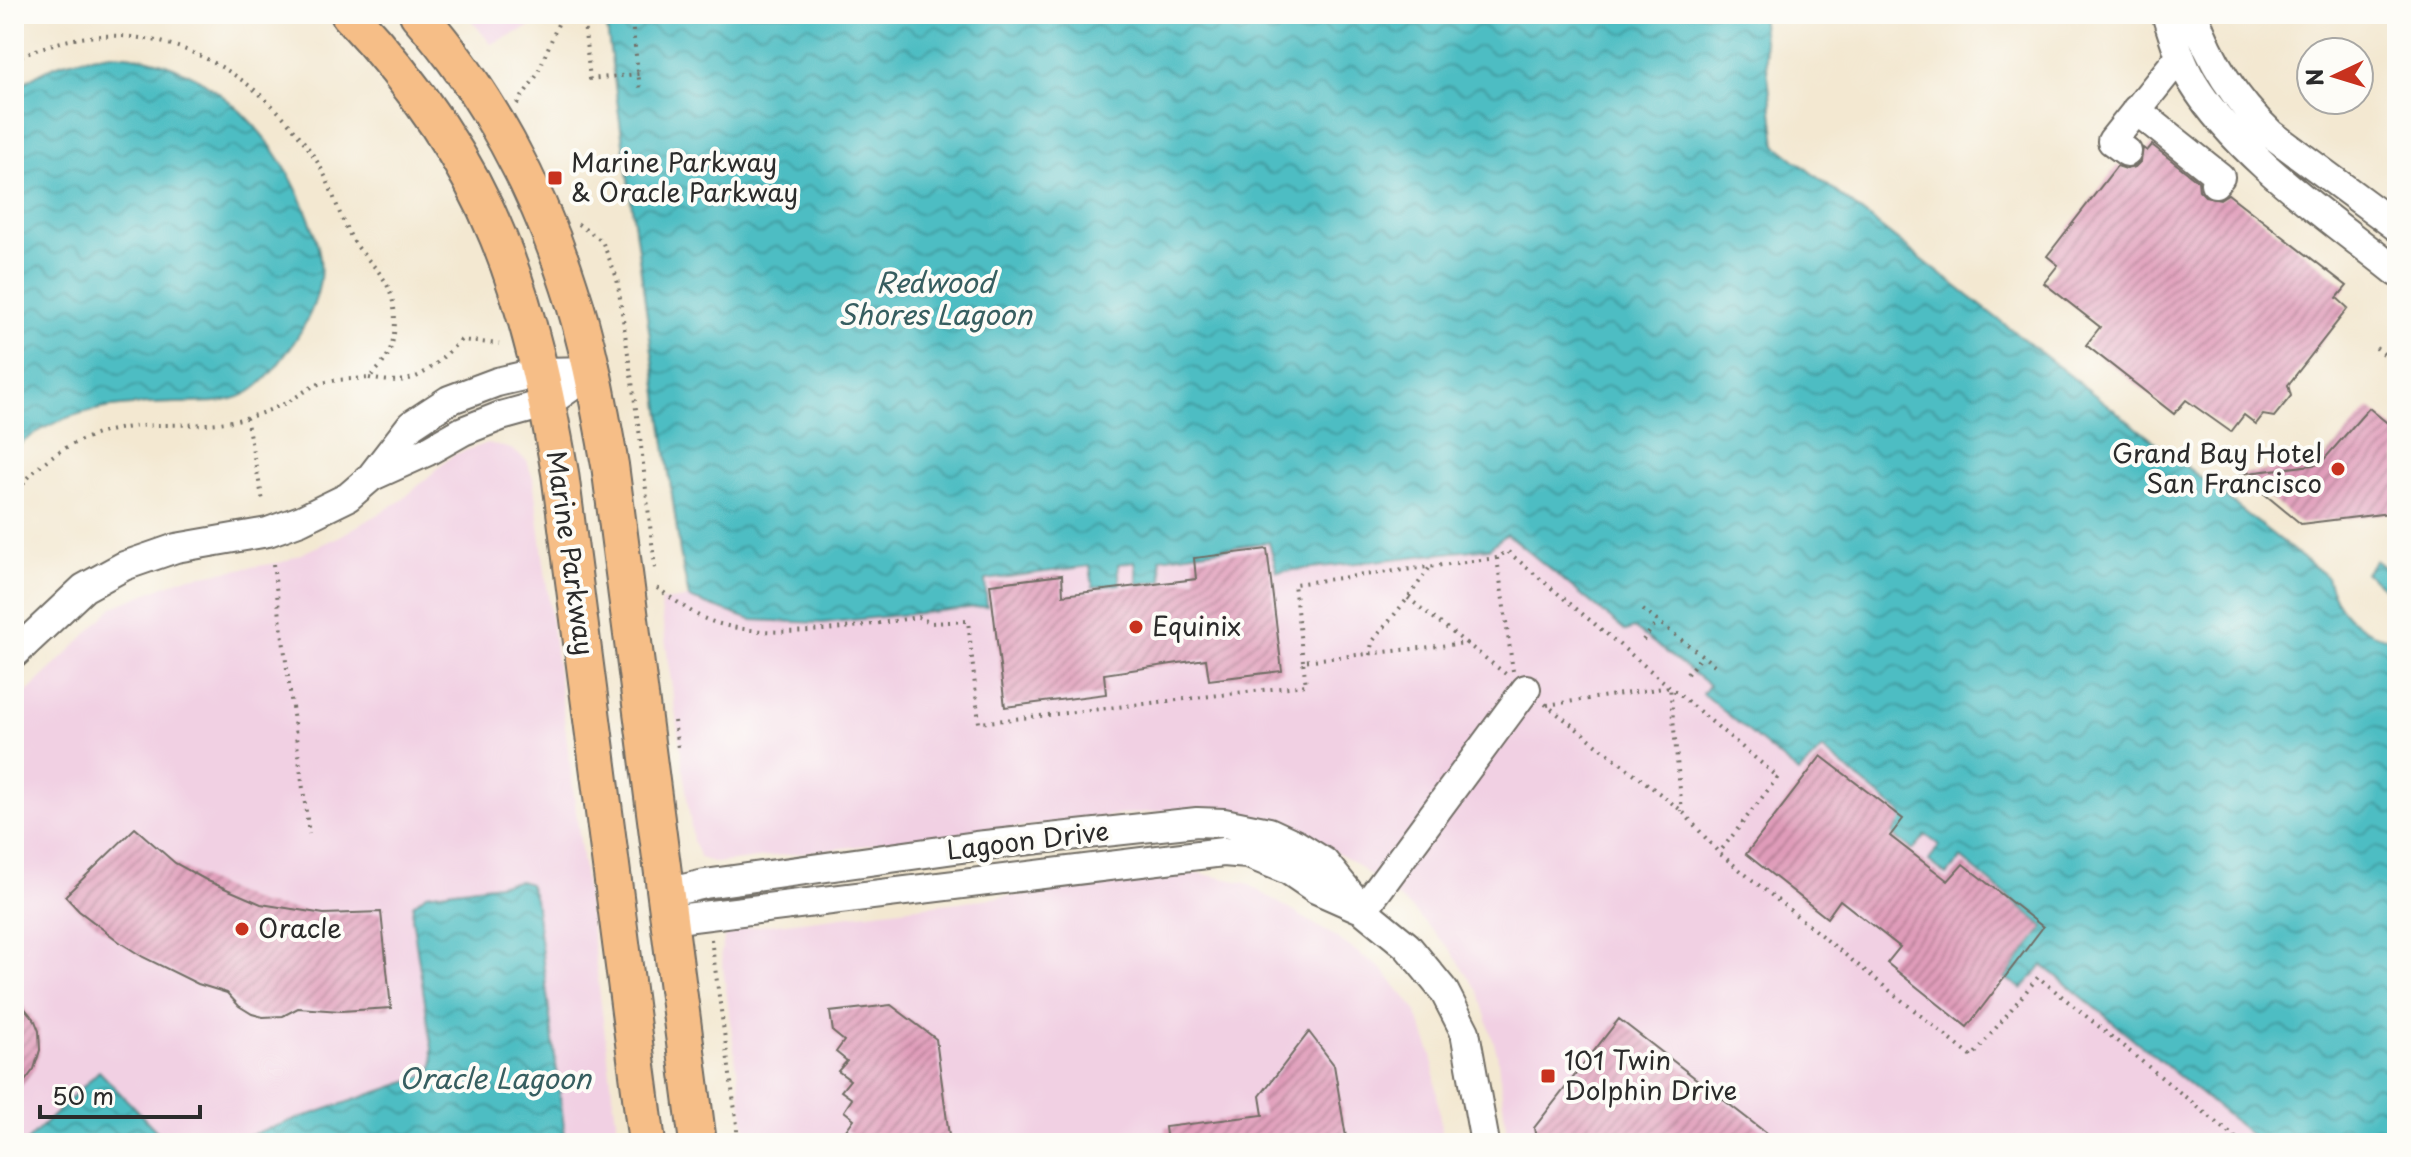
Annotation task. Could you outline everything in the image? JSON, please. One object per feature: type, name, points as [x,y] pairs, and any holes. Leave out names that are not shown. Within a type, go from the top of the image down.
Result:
[{"type":"main road","name":"Marine Parkway","points":[[349,14],[383,50],[464,168],[497,234],[521,301],[544,388],[560,473],[647,1143]]},
{"type":"main road","name":"Marine Parkway","points":[[418,14],[467,79],[507,143],[532,191],[569,285],[593,371],[610,465],[698,1143]]},
{"type":"street","points":[[2166,14],[2181,59],[2217,117],[2256,156],[2397,272]]},
{"type":"street","points":[[2194,14],[2220,73],[2254,117],[2271,134],[2397,227]]},
{"type":"street","points":[[2127,152],[2112,141],[2181,59]]},
{"type":"street","points":[[2136,110],[2220,177],[2215,183]]},
{"type":"street","points":[[14,654],[84,588],[124,566],[176,548],[268,532],[348,497],[370,478],[411,425],[449,400],[497,382],[544,388],[593,371]]},
{"type":"street","points":[[1363,910],[1536,697]]},
{"type":"street","name":"Lagoon Drive","points":[[667,906],[1223,852],[1248,854],[1288,870],[1316,889],[1363,910],[1407,946],[1444,991],[1465,1032],[1485,1143]]},
{"type":"path","points":[[517,104],[537,75],[558,24],[555,14]]},
{"type":"path","points":[[583,14],[590,79],[639,74]]},
{"type":"path","points":[[631,14],[640,88]]},
{"type":"path","points":[[14,60],[64,36],[119,30]]},
{"type":"path","points":[[131,30],[154,34]]},
{"type":"path","points":[[165,36],[196,49],[262,95],[294,129],[317,160],[332,188],[350,235],[385,280],[394,307],[391,346],[385,360],[369,378]]},
{"type":"path","points":[[14,497],[40,465],[64,447],[95,434],[133,427],[246,418],[324,382],[369,378],[399,381],[416,377],[434,368],[461,340],[499,344]]},
{"type":"path","points":[[2376,348],[2384,354],[2397,355]]},
{"type":"path","points":[[246,418],[263,501]]},
{"type":"path","points":[[657,588],[704,618],[761,630],[820,630],[918,617],[931,623],[968,621],[979,723],[1306,685],[1294,584],[1497,558],[1507,551],[1778,777],[1719,853]]},
{"type":"path","points":[[1408,598],[1515,681],[1497,558]]},
{"type":"path","points":[[273,564],[309,834]]},
{"type":"path","points":[[1370,655],[1372,642],[1430,567]]},
{"type":"path","points":[[1643,610],[1717,667]]},
{"type":"path","points":[[1643,640],[1658,621]]},
{"type":"path","points":[[1303,661],[1466,643]]},
{"type":"path","points":[[1687,674],[1702,655]]},
{"type":"path","points":[[1536,697],[1670,687]]},
{"type":"path","points":[[1670,687],[1682,811]]},
{"type":"path","points":[[1536,697],[1682,811],[1719,853],[1972,1057],[2038,977],[2242,1143]]},
{"type":"path","points":[[711,934],[737,1143]]},
{"type":"shaded area","points":[[466,14],[558,14],[491,44]]},
{"type":"shaded area","points":[[487,443],[511,449],[526,460],[533,478],[619,1143],[14,1143],[14,701],[25,694],[113,607],[184,578],[283,562],[340,536],[402,500],[453,455]]},
{"type":"shaded area","points":[[1507,534],[1626,631],[1634,628],[1710,685],[1703,693],[1799,773],[1821,749],[1902,814],[1894,834],[1926,834],[1939,845],[1947,874],[1960,858],[2045,928],[2005,978],[2042,965],[2261,1143],[1508,1143],[1497,1053],[1478,991],[1449,948],[1412,909],[1353,862],[1282,822],[1244,813],[1200,808],[716,863],[700,858],[693,841],[660,601],[689,598],[751,620],[987,606],[984,580],[1091,566],[1093,587],[1118,563],[1135,561],[1138,584],[1162,581],[1159,558],[1270,542],[1277,572]]},
{"type":"shaded area","points":[[1199,873],[1246,883],[1382,969],[1415,1009],[1432,1055],[1443,1143],[747,1143],[721,953],[725,935],[743,928]]},
{"type":"water","name":"Redwood Shores Lagoon","points":[[605,14],[1761,14],[1776,145],[2327,577],[2337,601],[2352,620],[2372,633],[2397,639],[2397,1143],[2261,1143],[2043,965],[2022,989],[2005,978],[2044,927],[1961,858],[1947,875],[1929,861],[1939,845],[1926,835],[1913,850],[1893,835],[1902,814],[1822,749],[1799,773],[1703,694],[1709,685],[1634,628],[1626,631],[1507,534],[1489,548],[1277,572],[1269,542],[1160,558],[1163,581],[1138,584],[1135,561],[1118,564],[1120,584],[1093,587],[1090,566],[985,580],[987,606],[822,623],[751,620],[689,598]]},
{"type":"water","points":[[112,54],[145,58],[176,68],[230,102],[253,125],[291,179],[308,216],[321,270],[316,298],[288,351],[257,387],[243,395],[217,402],[134,405],[92,411],[52,424],[14,449],[14,91],[60,64]]},
{"type":"water","points":[[2375,560],[2397,578],[2397,598],[2365,573]]},
{"type":"water","name":"Oracle Lagoon","points":[[520,881],[529,884],[535,899],[566,1143],[226,1143],[431,1072],[434,1061],[412,917],[413,905],[426,894]]},
{"type":"water","points":[[99,1071],[168,1143],[25,1143]]},
{"type":"building","points":[[2152,145],[2198,181],[2199,190],[2205,196],[2220,199],[2228,194],[2347,286],[2337,298],[2348,308],[2288,385],[2291,396],[2274,417],[2263,415],[2256,424],[2244,415],[2231,432],[2186,400],[2174,414],[2086,345],[2100,327],[2044,283],[2058,265],[2047,256],[2117,166],[2126,169],[2135,167],[2141,161],[2143,148],[2147,151]]},
{"type":"building","name":"Grand Bay Hotel San Francisco","points":[[2369,408],[2397,431],[2397,512],[2301,524],[2240,474],[2320,464]]},
{"type":"building","name":"Equinix","points":[[1267,549],[1282,671],[1209,680],[1206,659],[1104,674],[1106,694],[1005,707],[990,584],[1062,575],[1063,595],[1196,579],[1194,558]]},
{"type":"building","points":[[1821,756],[1903,819],[1890,836],[1948,881],[1963,864],[2043,927],[1967,1027],[1887,963],[1900,947],[1840,900],[1827,918],[1746,854]]},
{"type":"building","name":"Oracle","points":[[135,828],[175,863],[261,904],[324,914],[381,912],[391,1008],[341,1011],[298,1008],[283,1016],[263,1017],[239,1006],[227,993],[198,984],[121,943],[79,911],[65,896]]},
{"type":"building","points":[[14,995],[35,1021],[40,1050],[34,1069],[14,1096]]},
{"type":"building","points":[[891,1005],[936,1039],[950,1143],[864,1143],[846,1130],[854,1119],[844,1111],[852,1099],[841,1091],[850,1080],[838,1071],[847,1061],[836,1052],[844,1041],[833,1032],[830,1012]]},
{"type":"building","points":[[1619,1019],[1779,1143],[1537,1143],[1534,1128]]},
{"type":"building","points":[[1309,1032],[1334,1065],[1347,1143],[1167,1143],[1165,1127],[1263,1115],[1260,1096]]},
{"type":"place","name":"Marine Parkway & Oracle Parkway","points":[[555,178]]},
{"type":"place","name":"Grand Bay Hotel San Francisco","points":[[2338,469]]},
{"type":"place","name":"Equinix","points":[[1136,627]]},
{"type":"place","name":"Oracle","points":[[242,929]]},
{"type":"place","name":"101 Twin Dolphin Drive","points":[[1548,1076]]}]
